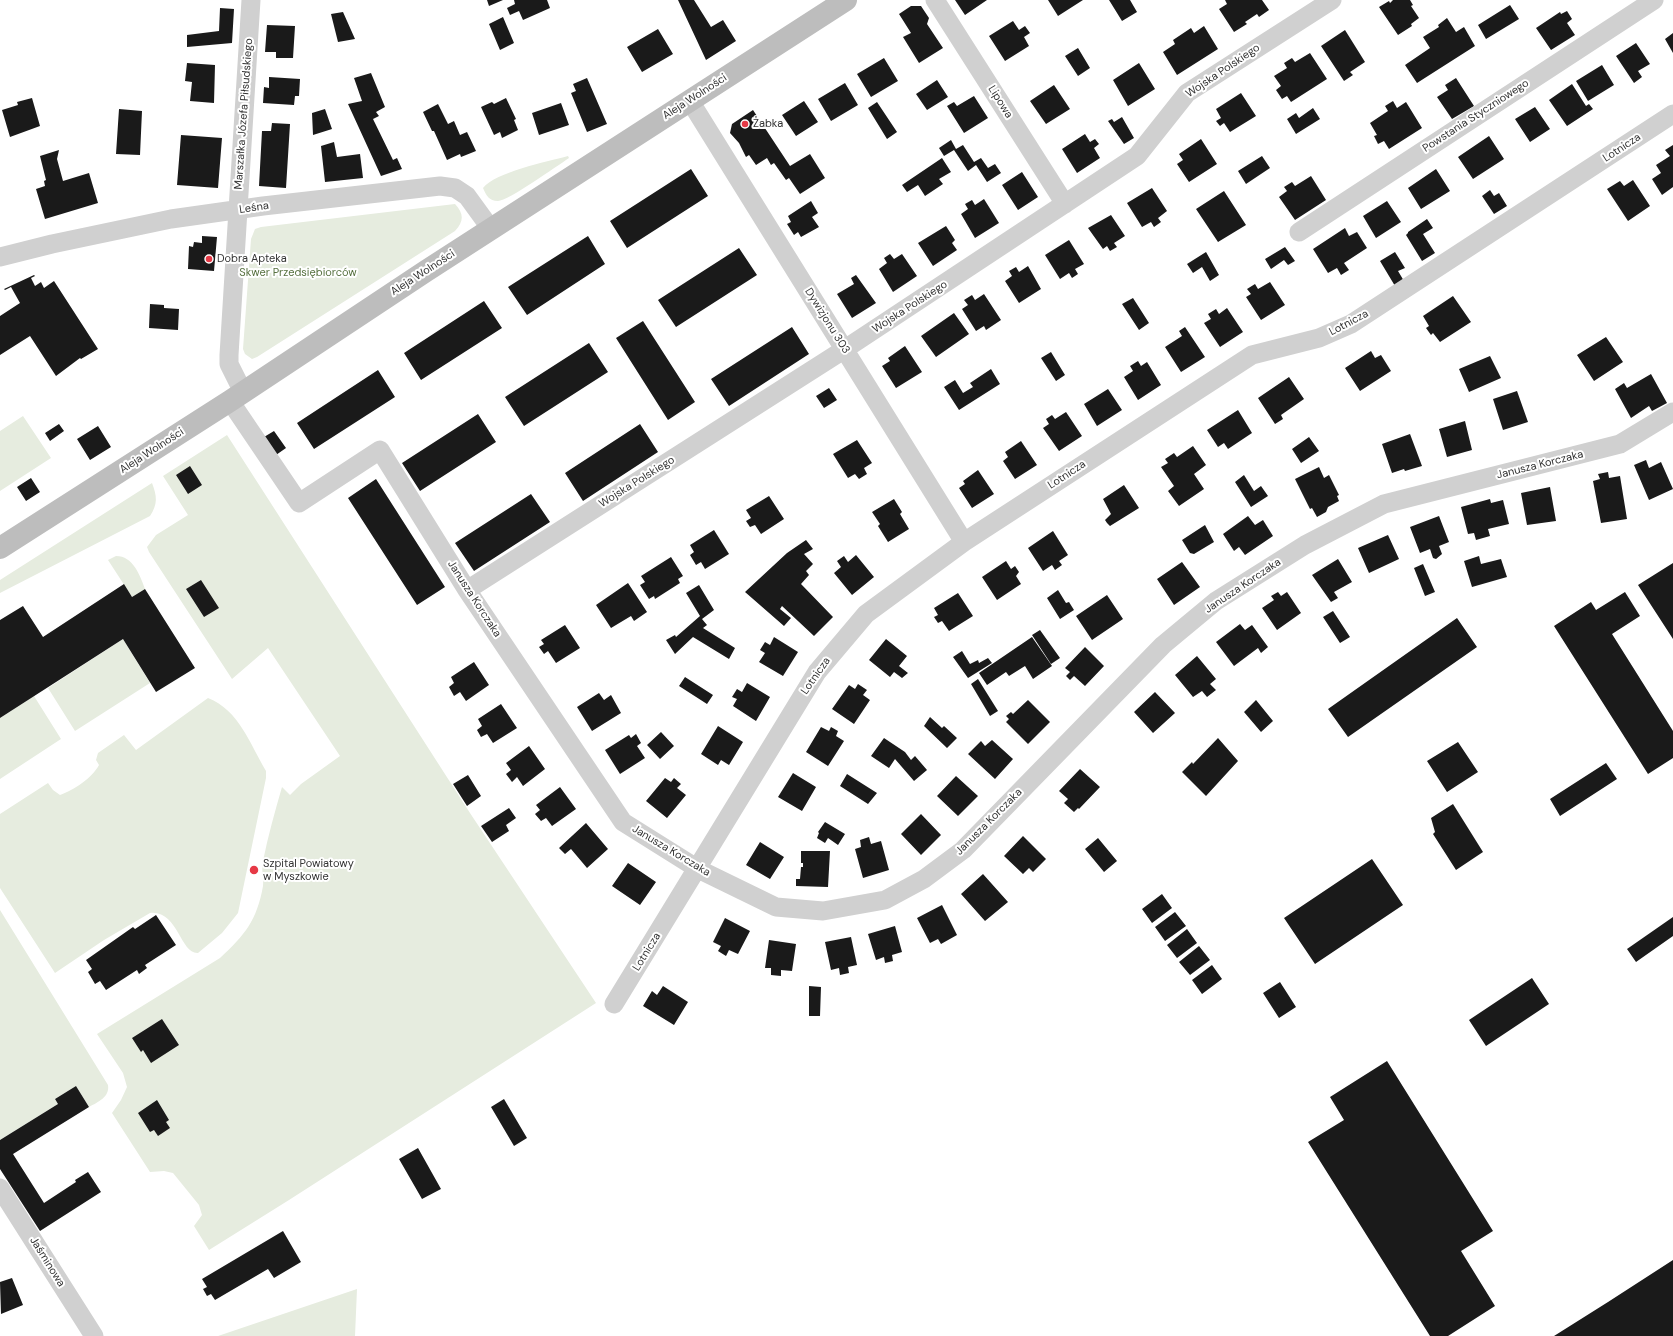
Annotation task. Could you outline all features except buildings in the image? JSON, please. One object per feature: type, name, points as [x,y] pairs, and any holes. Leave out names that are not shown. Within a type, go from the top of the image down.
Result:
[{"type":"street","name":"Marszałka Józefa Piłsudskiego","points":[[237,396],[229,364],[251,0]]},
{"type":"street","name":"Aleja Wolności","points":[[0,548],[237,396],[491,229],[846,0]]},
{"type":"street","name":"Lipowa","points":[[935,0],[1065,204]]},
{"type":"street","name":"Wojska Polskiego","points":[[467,590],[845,349],[1137,156],[1187,93],[1332,0]]},
{"type":"street","name":"Powstania Styczniowego","points":[[1299,232],[1654,0]]},
{"type":"street","name":"Dywizjonu 303","points":[[690,101],[964,542]]},
{"type":"street","name":"Lotnicza","points":[[614,1004],[698,869],[817,672],[866,614],[964,542],[1252,355],[1319,338],[1351,324],[1673,114]]},
{"type":"street","name":"Leśna","points":[[0,257],[52,244],[171,219],[440,186],[455,188],[467,196],[491,229]]},
{"type":"street","name":"Janusza Korczaka","points":[[237,396],[299,503],[380,450],[467,590],[623,822],[698,869],[776,907],[824,911],[885,900],[924,879],[963,850],[1163,645],[1216,601],[1305,545],[1384,504],[1620,444],[1673,412]]},
{"type":"street","name":"Jaśminowa","points":[[0,1188],[94,1336]]},
{"type":"green space","points":[[568,156],[569,158],[522,190],[498,201],[490,199],[483,188],[489,182],[510,172]]},
{"type":"green space","name":"Skwer Przedsiębiorców","points":[[455,204],[460,211],[462,218],[455,231],[257,357],[252,359],[245,354],[243,349],[251,239],[255,229],[261,227]]},
{"type":"green space","points":[[23,416],[51,458],[0,491],[0,431]]},
{"type":"green space","points":[[227,435],[470,813],[596,1003],[209,1250],[194,1226],[202,1215],[199,1205],[173,1173],[164,1171],[150,1172],[112,1113],[121,1100],[127,1087],[123,1073],[97,1034],[220,958],[243,934],[253,918],[260,898],[263,886],[263,861],[282,787],[290,795],[301,784],[340,756],[268,648],[232,679],[147,547],[156,535],[188,515],[163,476]]},
{"type":"green space","points":[[152,483],[156,500],[150,516],[0,593],[0,580]]},
{"type":"green space","points":[[116,556],[127,559],[135,567],[145,589],[132,597],[108,560]]},
{"type":"green space","points":[[123,639],[150,683],[75,731],[48,688]]},
{"type":"green space","points":[[34,696],[61,739],[0,779],[0,718]]},
{"type":"green space","points":[[208,698],[219,703],[236,719],[249,739],[266,771],[266,778],[238,913],[222,933],[198,953],[187,947],[167,918],[159,914],[150,913],[104,940],[55,973],[0,888],[0,814],[48,783],[53,790],[60,795],[71,790],[87,779],[96,770],[99,765],[96,760],[98,753],[124,735],[136,750]]},
{"type":"green space","points":[[0,910],[108,1085],[108,1089],[103,1099],[89,1107],[76,1086],[55,1099],[58,1104],[0,1140]]},
{"type":"green space","points":[[357,1289],[355,1336],[218,1336]]},
{"type":"place","name":"Żabka","points":[[745,124]]},
{"type":"place","name":"Dobra Apteka","points":[[209,259]]},
{"type":"place","name":"Szpital Powiatowy w Myszkowie","points":[[254,870]]}]
